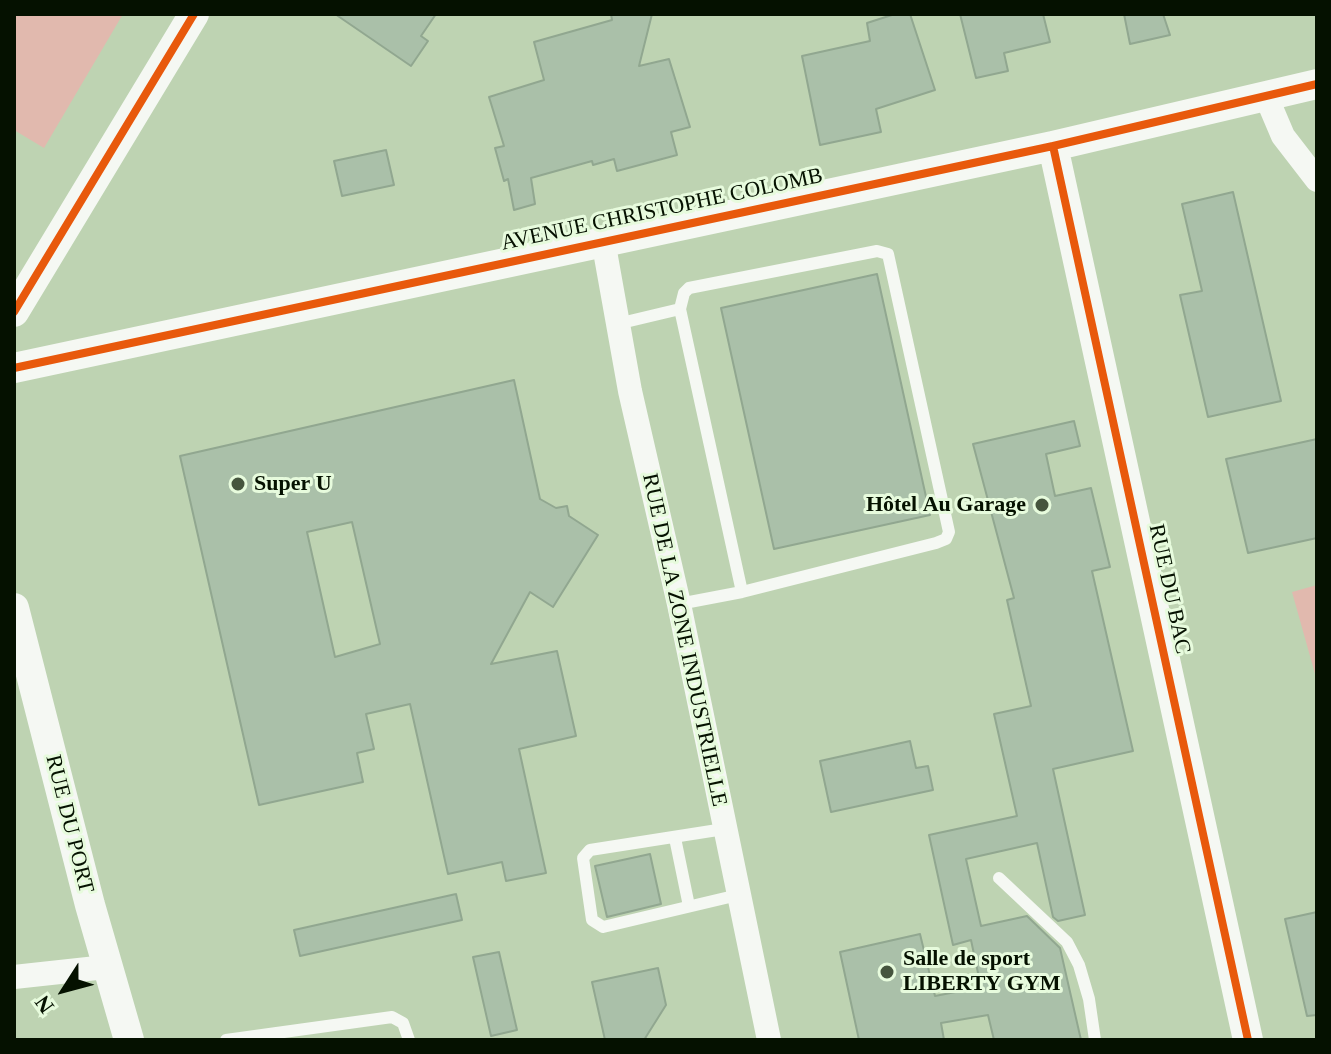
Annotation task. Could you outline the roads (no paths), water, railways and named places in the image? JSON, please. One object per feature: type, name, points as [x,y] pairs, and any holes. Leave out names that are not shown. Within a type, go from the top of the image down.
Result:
[{"type":"street","points":[[14,312],[194,14]]},
{"type":"street","name":"AVENUE CHRISTOPHE COLOMB","points":[[14,368],[1053,146],[1317,84]]},
{"type":"street","points":[[1266,96],[1283,136],[1317,180]]},
{"type":"street","name":"RUE DU BAC","points":[[1053,146],[1248,1040]]},
{"type":"street","name":"RUE DE LA ZONE INDUSTRIELLE","points":[[603,240],[617,324],[679,604],[769,1040]]},
{"type":"street","name":"RUE DU PORT","points":[[14,608],[106,967],[129,1040]]},
{"type":"street","points":[[14,977],[106,967]]},
{"type":"lane","points":[[679,604],[742,592],[946,539],[949,532],[888,254],[877,251],[689,288],[684,293],[680,309],[742,592]]},
{"type":"lane","points":[[617,324],[680,309]]},
{"type":"lane","points":[[724,829],[590,850],[583,858],[592,920],[603,927],[738,895]]},
{"type":"lane","points":[[675,838],[689,906]]},
{"type":"lane","points":[[999,878],[1067,942],[1079,965],[1095,1040]]},
{"type":"lane","points":[[226,1040],[392,1017],[403,1023],[409,1040]]},
{"type":"place","name":"Super U","points":[[238,484]]},
{"type":"place","name":"Hôtel Au Garage","points":[[1042,505]]},
{"type":"place","name":"Salle de sport LIBERTY GYM","points":[[887,972]]}]
